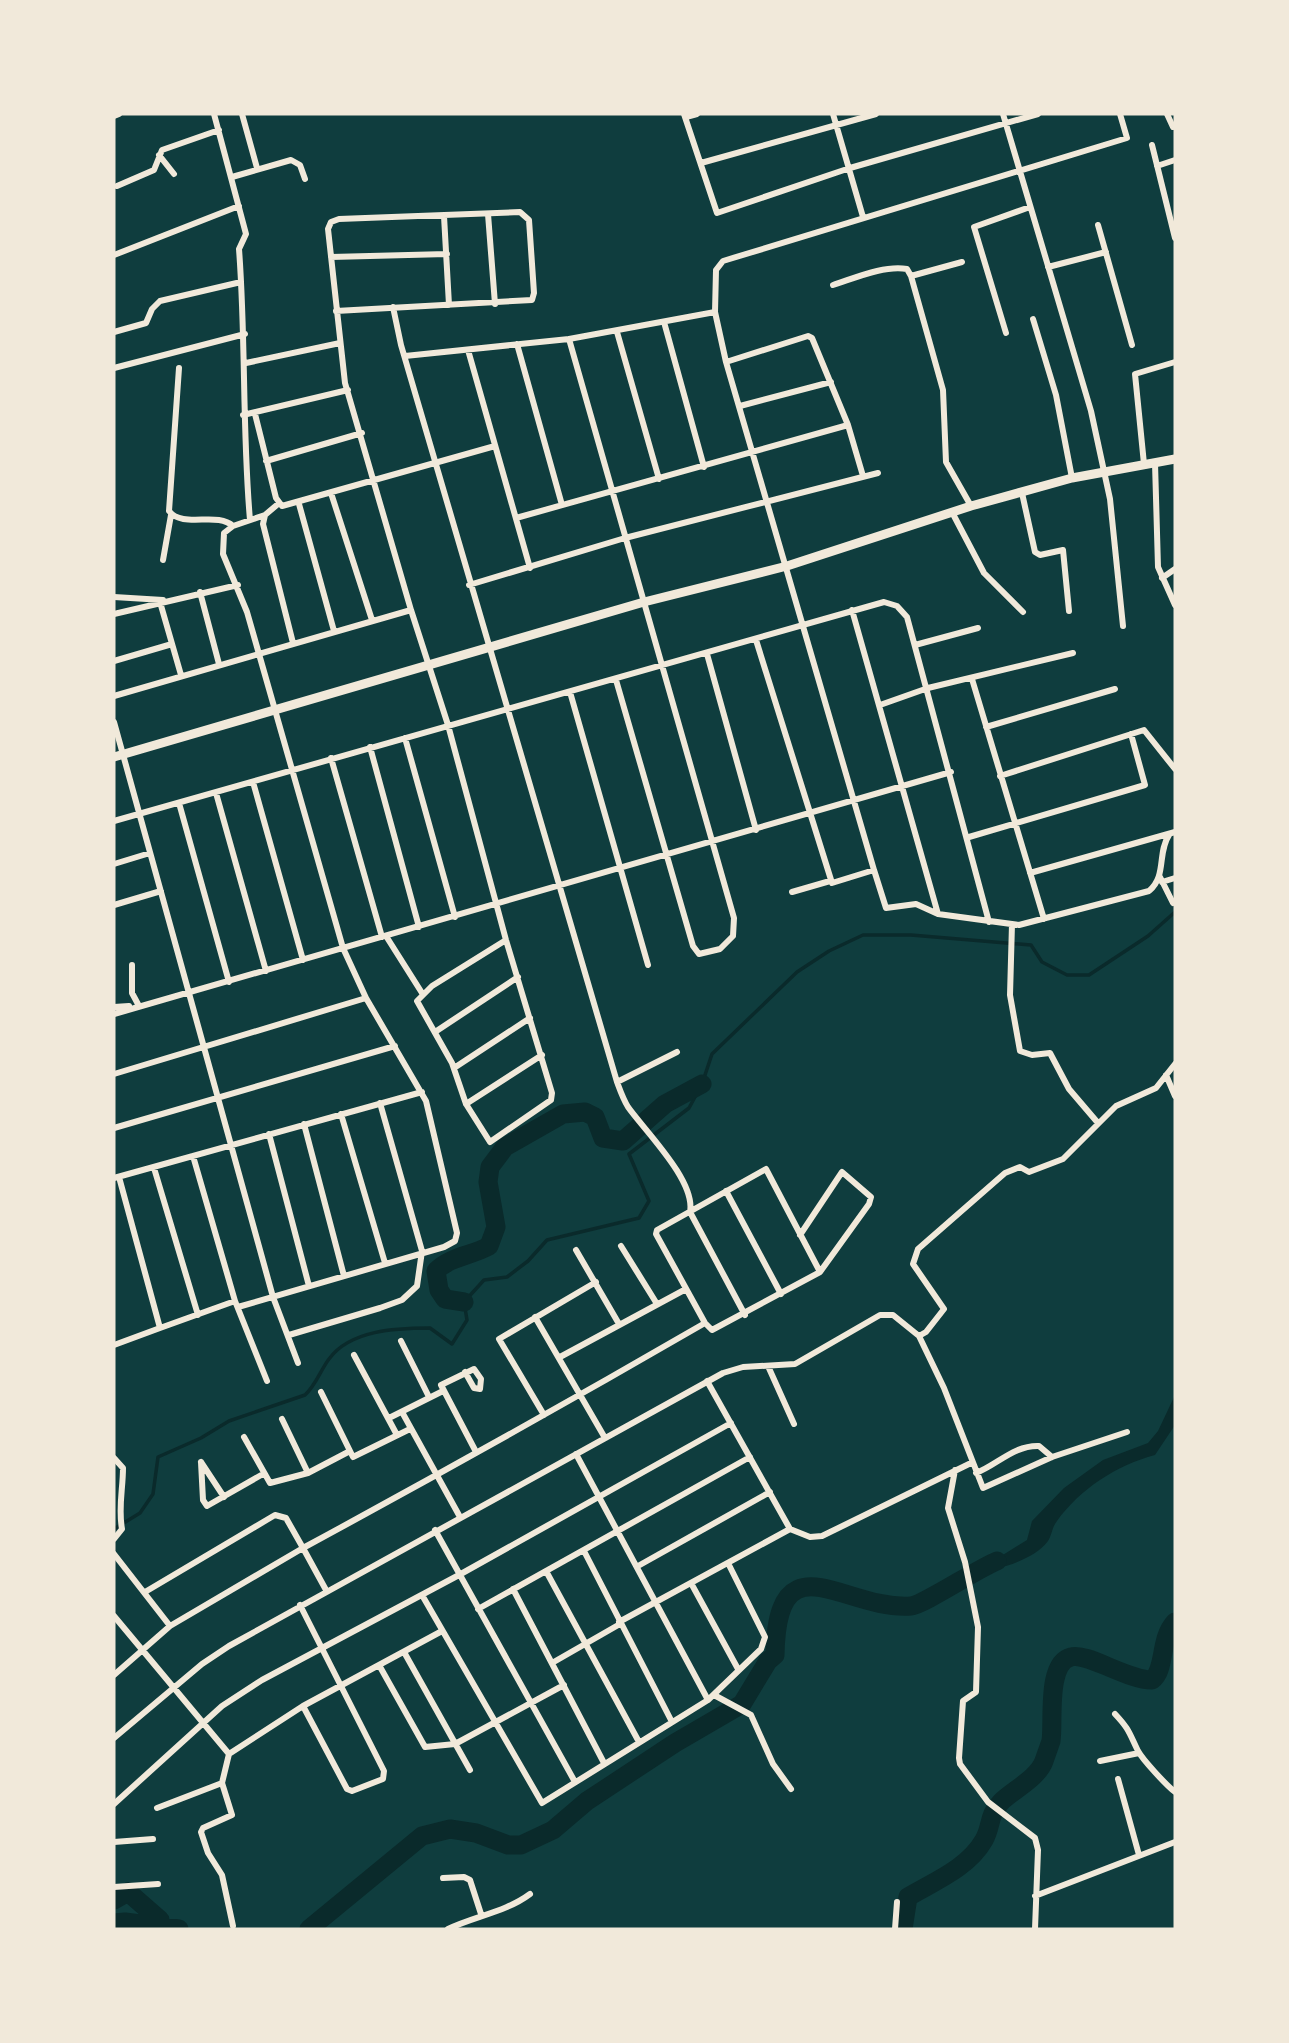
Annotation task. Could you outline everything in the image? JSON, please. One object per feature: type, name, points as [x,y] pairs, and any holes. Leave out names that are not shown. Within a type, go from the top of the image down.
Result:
[{"type":"main road","points":[[118,755],[428,663],[490,648],[644,602],[787,566],[971,506],[1072,478],[1175,459]]},
{"type":"street","points":[[114,116],[119,114]]},
{"type":"street","points":[[215,114],[246,234],[239,249],[246,363],[243,415],[250,520]]},
{"type":"street","points":[[242,114],[257,168]]},
{"type":"street","points":[[697,114],[685,115],[717,213],[850,168],[1038,114]]},
{"type":"street","points":[[833,114],[863,217]]},
{"type":"street","points":[[701,163],[876,114]]},
{"type":"street","points":[[1003,114],[1091,411],[1104,473],[1123,626]]},
{"type":"street","points":[[1120,114],[1126,138],[863,217],[718,265],[715,312],[726,362],[886,908],[916,904],[938,914],[1012,924],[1044,919],[1149,891],[1161,879],[1175,878]]},
{"type":"street","points":[[1167,114],[1173,127]]},
{"type":"street","points":[[117,186],[158,167],[159,155],[168,147],[219,130]]},
{"type":"street","points":[[1152,145],[1175,238]]},
{"type":"street","points":[[159,155],[174,174]]},
{"type":"street","points":[[1157,166],[1175,160]]},
{"type":"street","points":[[232,177],[278,161],[297,161],[305,179]]},
{"type":"street","points":[[114,254],[239,206]]},
{"type":"street","points":[[1006,333],[974,228],[976,224],[1030,207]]},
{"type":"street","points":[[488,214],[495,304]]},
{"type":"street","points":[[336,311],[495,304],[524,302],[533,298],[533,260],[530,225],[526,215],[333,220],[328,226],[336,311],[348,390],[411,610],[448,725],[495,904],[542,1055],[553,1097],[490,1142],[466,1104],[454,1068],[418,1005],[422,993],[506,940]]},
{"type":"street","points":[[444,216],[449,305]]},
{"type":"street","points":[[1098,225],[1132,345]]},
{"type":"street","points":[[1048,267],[1106,251]]},
{"type":"street","points":[[331,257],[447,254]]},
{"type":"street","points":[[911,276],[962,262]]},
{"type":"street","points":[[833,285],[907,269],[943,390],[946,462],[971,506]]},
{"type":"street","points":[[114,332],[146,323],[152,309],[160,301],[241,282]]},
{"type":"street","points":[[393,307],[469,585],[561,884],[617,1082],[625,1103],[656,1142],[688,1194],[690,1212],[745,1315]]},
{"type":"street","points":[[405,356],[569,340],[715,312]]},
{"type":"street","points":[[1033,319],[1056,396],[1072,478]]},
{"type":"street","points":[[664,322],[704,467]]},
{"type":"street","points":[[617,332],[659,479]]},
{"type":"street","points":[[114,369],[244,334]]},
{"type":"street","points":[[726,362],[808,336],[815,341],[848,425],[863,476]]},
{"type":"street","points":[[569,340],[735,928],[729,943],[720,949],[699,954],[692,946],[616,680]]},
{"type":"street","points":[[246,363],[340,343]]},
{"type":"street","points":[[517,344],[562,505]]},
{"type":"street","points":[[468,350],[530,568]]},
{"type":"street","points":[[1175,362],[1135,374],[1150,464],[1158,567],[1175,605]]},
{"type":"street","points":[[163,560],[171,515],[168,497],[179,368]]},
{"type":"street","points":[[740,406],[831,382]]},
{"type":"street","points":[[243,415],[348,390]]},
{"type":"street","points":[[255,414],[278,504]]},
{"type":"street","points":[[516,518],[848,425]]},
{"type":"street","points":[[266,461],[362,433]]},
{"type":"street","points":[[278,504],[285,506],[299,503],[495,446]]},
{"type":"street","points":[[469,585],[625,538],[878,473]]},
{"type":"street","points":[[331,493],[372,620]]},
{"type":"street","points":[[1022,493],[1035,552],[1040,555],[1063,550],[1069,611]]},
{"type":"street","points":[[299,503],[334,631]]},
{"type":"street","points":[[114,1334],[115,1345],[198,1315],[273,1297],[455,1241],[456,1228],[422,1091],[366,998],[343,948],[259,652],[237,585],[221,547],[222,536],[233,526],[265,515],[278,504]]},
{"type":"street","points":[[953,514],[984,573],[1023,612]]},
{"type":"street","points":[[171,515],[226,522],[233,526]]},
{"type":"street","points":[[265,515],[263,524],[293,643]]},
{"type":"street","points":[[1162,578],[1175,569]]},
{"type":"street","points":[[114,614],[237,585]]},
{"type":"street","points":[[200,592],[219,664]]},
{"type":"street","points":[[114,597],[163,601]]},
{"type":"street","points":[[163,601],[181,675]]},
{"type":"street","points":[[114,821],[448,725],[662,668],[877,602],[897,606],[908,617],[969,837],[989,922]]},
{"type":"street","points":[[114,696],[411,610]]},
{"type":"street","points":[[852,610],[904,786],[938,914]]},
{"type":"street","points":[[915,645],[978,628]]},
{"type":"street","points":[[756,640],[830,881]]},
{"type":"street","points":[[114,661],[172,644]]},
{"type":"street","points":[[880,705],[928,688],[1073,653]]},
{"type":"street","points":[[707,654],[756,830]]},
{"type":"street","points":[[972,679],[1044,919]]},
{"type":"street","points":[[986,727],[1115,690]]},
{"type":"street","points":[[570,692],[618,868],[648,965]]},
{"type":"street","points":[[114,722],[118,755],[140,814],[273,1297],[298,1363]]},
{"type":"street","points":[[1000,776],[1144,730],[1175,769]]},
{"type":"street","points":[[969,837],[1145,785],[1131,734]]},
{"type":"street","points":[[405,738],[455,917]]},
{"type":"street","points":[[370,747],[419,927]]},
{"type":"street","points":[[331,758],[384,937],[422,993]]},
{"type":"street","points":[[114,1014],[951,772]]},
{"type":"street","points":[[253,782],[303,960]]},
{"type":"street","points":[[216,793],[266,971]]},
{"type":"street","points":[[179,803],[229,982]]},
{"type":"street","points":[[1030,873],[1172,833]]},
{"type":"street","points":[[1172,833],[1162,849],[1161,879],[1173,903]]},
{"type":"street","points":[[114,864],[150,853]]},
{"type":"street","points":[[792,892],[830,881],[837,883],[874,870]]},
{"type":"street","points":[[114,905],[161,891]]},
{"type":"street","points":[[1012,924],[1010,995],[1020,1051],[1032,1055],[1050,1053],[1069,1089],[1098,1123]]},
{"type":"street","points":[[132,965],[132,993],[137,1006]]},
{"type":"street","points":[[435,1032],[518,977]]},
{"type":"street","points":[[114,1074],[366,998]]},
{"type":"street","points":[[114,1007],[137,1006]]},
{"type":"street","points":[[454,1068],[530,1018]]},
{"type":"street","points":[[114,1128],[395,1046]]},
{"type":"street","points":[[617,1082],[677,1052]]},
{"type":"street","points":[[466,1104],[542,1055]]},
{"type":"street","points":[[919,1336],[934,1324],[944,1309],[913,1264],[913,1256],[918,1249],[1005,1173],[1020,1167],[1029,1172],[1057,1163],[1075,1149],[1116,1106],[1156,1088],[1175,1065]]},
{"type":"street","points":[[1166,1074],[1175,1096]]},
{"type":"street","points":[[160,1328],[116,1178],[422,1091]]},
{"type":"street","points":[[289,1335],[402,1300],[417,1286],[422,1251],[380,1103]]},
{"type":"street","points":[[341,1114],[385,1263]]},
{"type":"street","points":[[304,1124],[344,1276]]},
{"type":"street","points":[[269,1134],[309,1286]]},
{"type":"street","points":[[192,1156],[236,1304],[267,1381]]},
{"type":"street","points":[[154,1168],[198,1315]]},
{"type":"street","points":[[800,1234],[842,1172],[871,1196],[869,1204],[820,1272],[745,1315],[712,1330],[705,1324],[656,1234],[657,1230],[766,1168],[800,1234],[820,1272]]},
{"type":"street","points":[[726,1191],[781,1294]]},
{"type":"street","points":[[621,1246],[657,1304]]},
{"type":"street","points":[[576,1250],[620,1324]]},
{"type":"street","points":[[544,1415],[499,1339],[596,1282]]},
{"type":"street","points":[[560,1357],[686,1289]]},
{"type":"street","points":[[114,1738],[208,1659],[327,1590],[707,1381],[736,1368],[786,1366],[803,1361],[876,1318],[893,1315],[919,1336],[944,1388],[983,1488],[1052,1457],[1127,1432]]},
{"type":"street","points":[[535,1317],[605,1438]]},
{"type":"street","points":[[114,1675],[170,1626],[303,1548],[437,1476],[522,1425],[581,1395],[705,1324]]},
{"type":"street","points":[[401,1341],[429,1398]]},
{"type":"street","points":[[354,1355],[397,1435]]},
{"type":"street","points":[[768,1366],[794,1424]]},
{"type":"street","points":[[465,1372],[441,1385],[475,1450]]},
{"type":"street","points":[[707,1381],[790,1529],[810,1537],[822,1536],[971,1463]]},
{"type":"street","points":[[389,1418],[443,1391]]},
{"type":"street","points":[[321,1392],[353,1457],[410,1429]]},
{"type":"street","points":[[402,1412],[460,1517]]},
{"type":"street","points":[[282,1419],[308,1473]]},
{"type":"street","points":[[114,1804],[202,1724],[252,1687],[460,1575],[598,1495],[731,1423]]},
{"type":"street","points":[[244,1437],[270,1483],[308,1473],[350,1451]]},
{"type":"street","points":[[976,1473],[1002,1456],[1032,1446],[1039,1446],[1052,1457]]},
{"type":"street","points":[[576,1454],[711,1698],[747,1714],[757,1725],[773,1764],[791,1789]]},
{"type":"street","points":[[478,1609],[750,1457]]},
{"type":"street","points":[[114,1458],[123,1468],[120,1520],[122,1530],[114,1539]]},
{"type":"street","points":[[223,1497],[201,1462],[204,1504],[223,1497],[263,1474]]},
{"type":"street","points":[[955,1470],[948,1508],[965,1562],[979,1637],[979,1669],[975,1694],[963,1701],[959,1758],[988,1801],[1025,1828],[1037,1842],[1035,1929]]},
{"type":"street","points":[[638,1566],[770,1492]]},
{"type":"street","points":[[145,1592],[275,1516],[286,1518],[327,1590]]},
{"type":"street","points":[[552,1663],[657,1601],[790,1529]]},
{"type":"street","points":[[435,1531],[575,1782]]},
{"type":"street","points":[[584,1550],[672,1722]]},
{"type":"street","points":[[114,1554],[170,1626]]},
{"type":"street","points":[[422,1595],[540,1802],[711,1698],[761,1648],[765,1637],[728,1563]]},
{"type":"street","points":[[546,1571],[639,1742]]},
{"type":"street","points":[[691,1583],[738,1670]]},
{"type":"street","points":[[513,1589],[604,1763]]},
{"type":"street","points":[[300,1605],[386,1774],[383,1779],[352,1791],[347,1789],[303,1706]]},
{"type":"street","points":[[114,1616],[229,1754]]},
{"type":"street","points":[[233,1926],[222,1875],[208,1853],[201,1832],[203,1828],[232,1815],[222,1783],[229,1754],[303,1706],[442,1631]]},
{"type":"street","points":[[404,1651],[470,1770]]},
{"type":"street","points":[[379,1665],[423,1746],[455,1744],[564,1685]]},
{"type":"street","points":[[1115,1714],[1132,1732],[1139,1753],[1151,1763],[1160,1779],[1175,1792]]},
{"type":"street","points":[[1100,1761],[1139,1753]]},
{"type":"street","points":[[1118,1779],[1139,1855]]},
{"type":"street","points":[[157,1808],[222,1783]]},
{"type":"street","points":[[114,1842],[153,1839]]},
{"type":"street","points":[[1035,1896],[1175,1842]]},
{"type":"street","points":[[443,1878],[464,1877],[470,1880],[481,1914]]},
{"type":"street","points":[[114,1887],[158,1884]]},
{"type":"street","points":[[448,1929],[481,1914],[515,1905],[530,1894]]},
{"type":"street","points":[[895,1929],[897,1902]]},
{"type":"water","points":[[1175,1395],[1175,1425],[1155,1455],[1113,1472],[1088,1489],[1066,1509],[1055,1523],[1048,1541],[1033,1554],[1004,1567],[974,1574],[972,1564],[998,1558],[1027,1540],[1032,1521],[1064,1488],[1103,1460],[1148,1443],[1158,1431]]},
{"type":"waterway","points":[[114,1529],[140,1513],[153,1494],[158,1457],[201,1438],[229,1421],[305,1395],[329,1359],[349,1342],[361,1336],[389,1330],[430,1328],[452,1344],[467,1320],[464,1302],[484,1280],[507,1277],[528,1261],[547,1240],[639,1218],[649,1201],[629,1154],[689,1108],[702,1084],[712,1054],[797,972],[829,951],[863,935],[911,935],[1031,945],[1042,962],[1067,975],[1089,975],[1148,936],[1175,912]]},
{"type":"waterway","points":[[464,1302],[445,1299],[439,1290],[436,1271],[448,1262],[489,1246],[496,1227],[488,1182],[490,1167],[505,1147],[563,1114],[585,1112],[595,1117],[603,1138],[623,1141],[665,1104],[702,1084]]},
{"type":"waterway","points":[[309,1929],[422,1836],[450,1829],[476,1833],[508,1845],[521,1845],[553,1830],[587,1801],[675,1743],[742,1704],[768,1661],[775,1655],[779,1619],[788,1597],[801,1588],[819,1587],[886,1605],[911,1606],[927,1600],[997,1561]]},
{"type":"waterway","points":[[903,1929],[908,1897],[950,1873],[969,1858],[984,1840],[997,1807],[1041,1767],[1051,1741],[1054,1681],[1063,1662],[1071,1657],[1087,1658],[1131,1676],[1152,1680],[1159,1669],[1167,1637],[1175,1622]]},
{"type":"waterway","points":[[114,1900],[128,1892],[160,1920]]},
{"type":"waterway","points":[[114,1923],[179,1929]]}]
